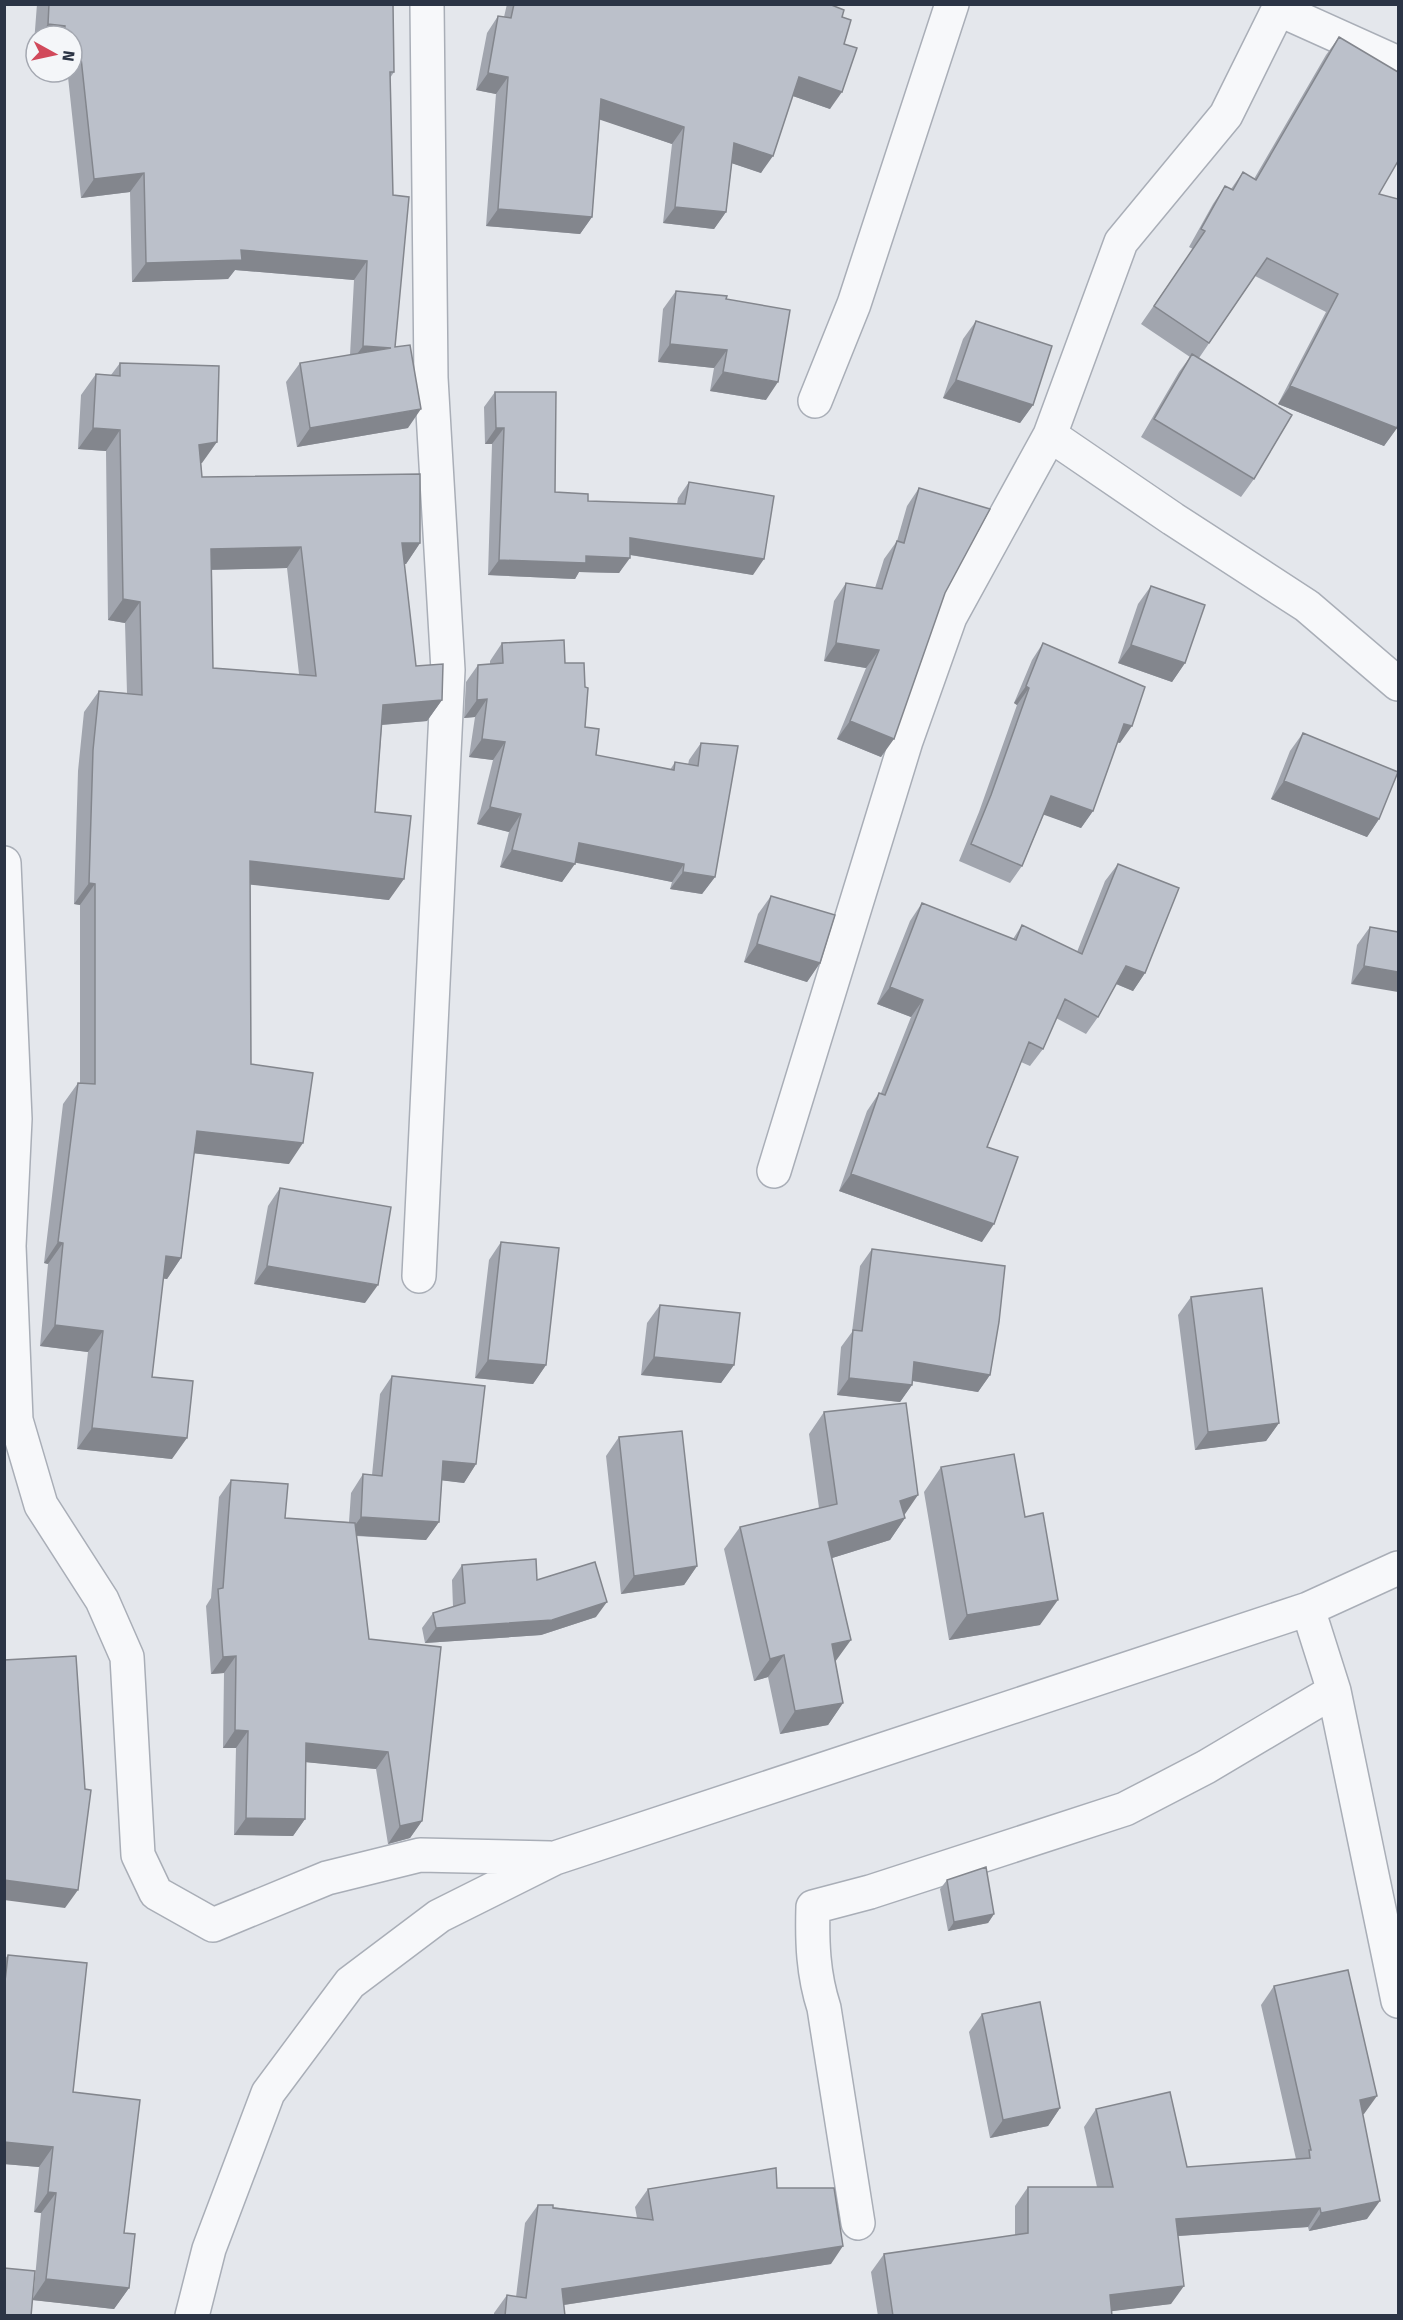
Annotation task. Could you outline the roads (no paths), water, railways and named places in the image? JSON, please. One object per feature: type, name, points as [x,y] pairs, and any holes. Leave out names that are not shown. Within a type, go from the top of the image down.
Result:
[{"type":"street","points":[[419,1276],[448,670],[431,378],[427,4]]},
{"type":"street","points":[[815,401],[854,304],[952,4]]},
{"type":"street","points":[[774,1171],[906,741],[950,617],[1050,435],[1121,242],[1226,115],[1279,7],[1398,63]]},
{"type":"street","points":[[1050,435],[1307,606],[1398,684]]},
{"type":"street","points":[[4,863],[15,1119],[9,1246],[16,1420],[41,1505],[102,1600],[127,1658],[138,1855],[156,1893],[213,1924],[327,1878],[420,1855],[555,1858]]},
{"type":"street","points":[[192,2316],[209,2249],[268,2093],[350,1983],[439,1916],[555,1858],[1308,1609],[1398,1568]]},
{"type":"street","points":[[1308,1609],[1334,1691],[1398,2001]]},
{"type":"street","points":[[858,2223],[824,2008],[817,1986],[812,1953],[813,1907],[870,1892],[1125,1809],[1206,1767],[1334,1691]]}]
